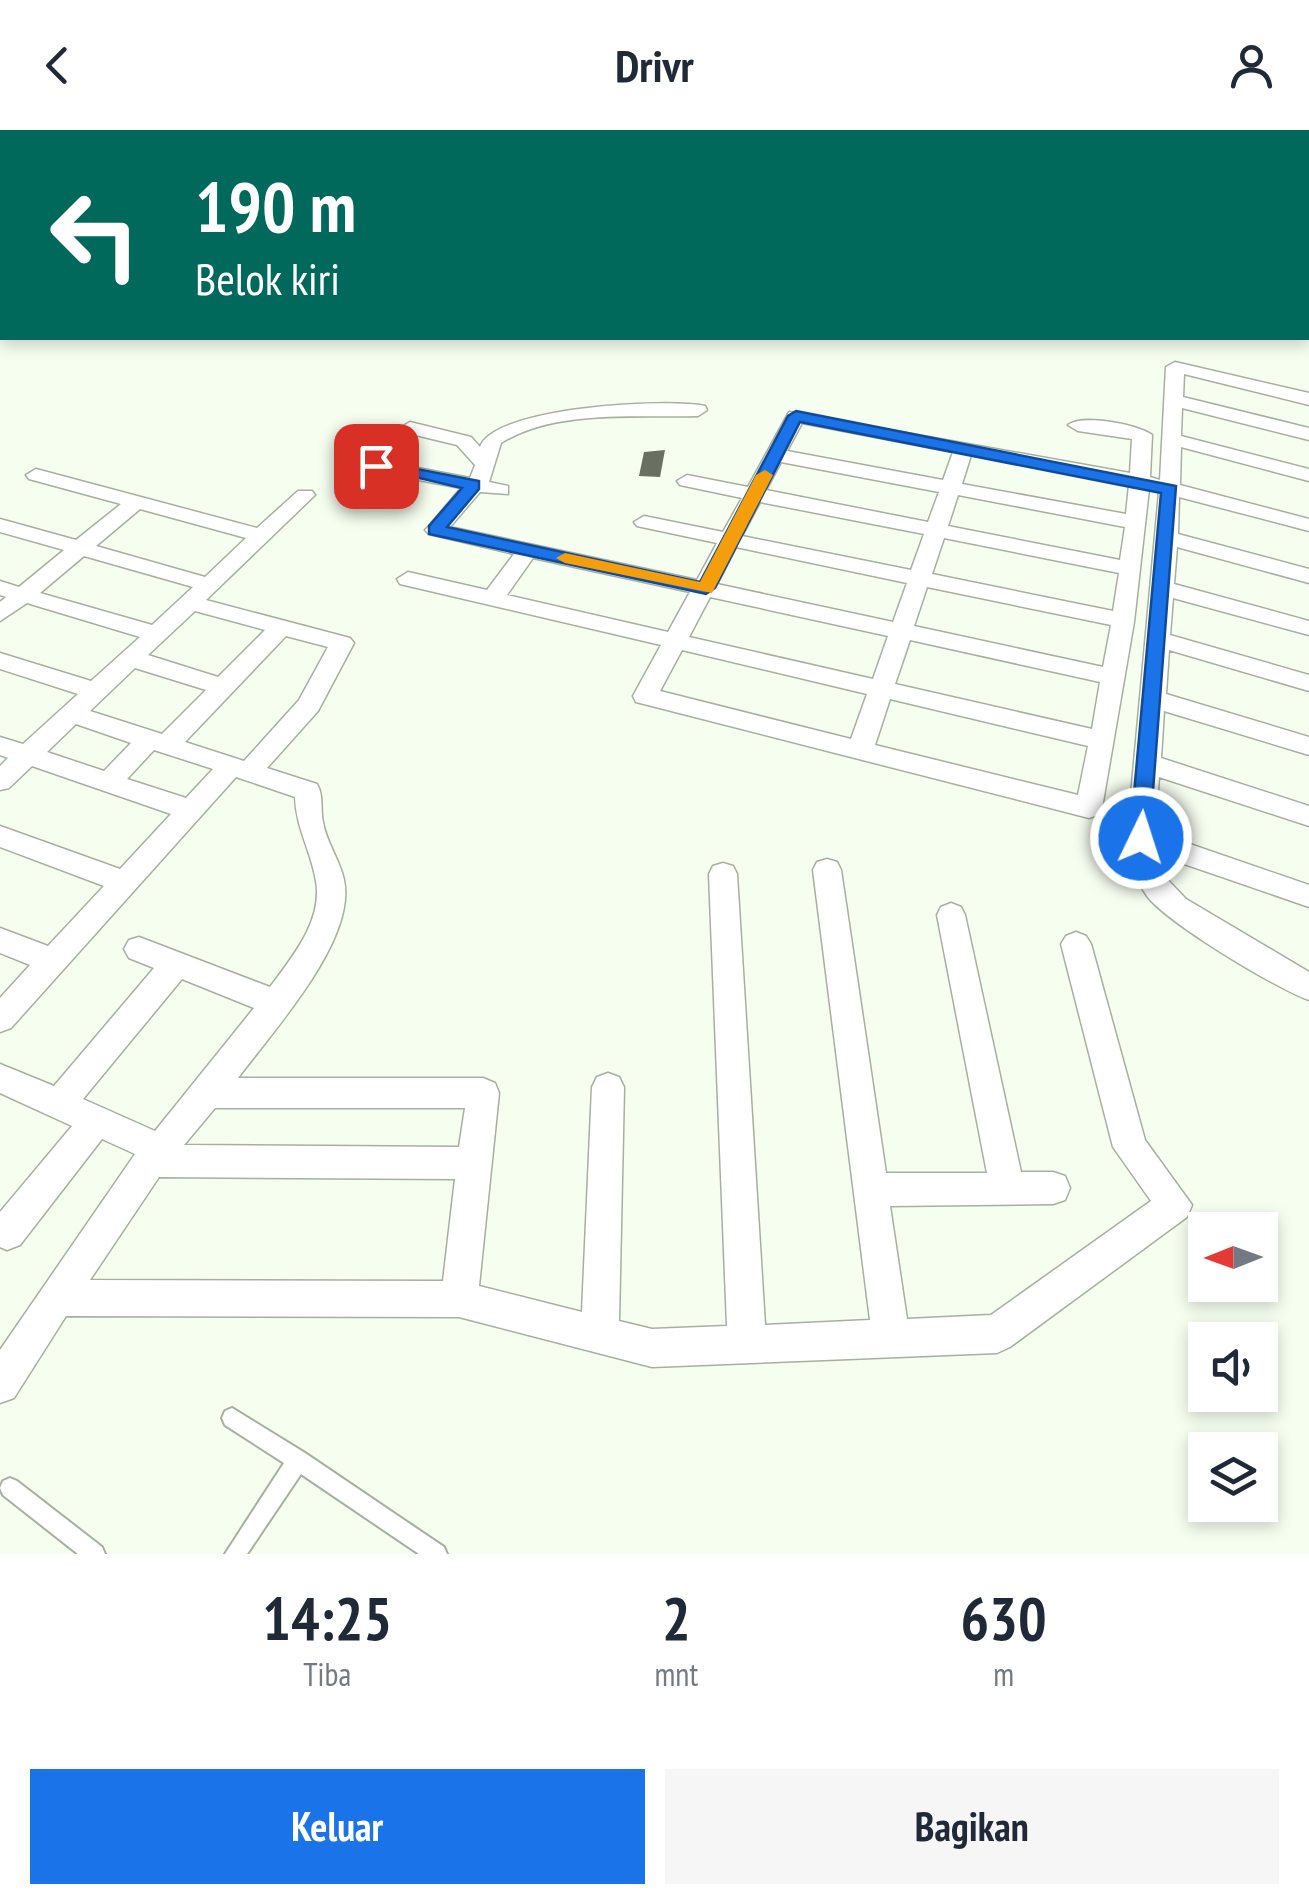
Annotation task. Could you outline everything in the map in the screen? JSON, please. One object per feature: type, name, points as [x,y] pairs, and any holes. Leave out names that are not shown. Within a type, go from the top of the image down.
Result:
[{"type":"street","points":[[1309,398],[1175,366],[1167,538],[1141,838],[1148,876],[1156,891],[1309,987]]},
{"type":"street","points":[[1174,401],[1309,434]]},
{"type":"street","points":[[698,410],[531,422],[498,434],[489,444],[482,476],[436,530],[1112,677]]},
{"type":"street","points":[[1078,424],[1142,435],[1140,480],[1128,568],[1089,808],[644,696],[796,416],[1140,480],[1309,525]]},
{"type":"street","points":[[410,428],[464,440],[486,464]]},
{"type":"street","points":[[1172,439],[1309,475]]},
{"type":"street","points":[[860,750],[964,448]]},
{"type":"street","points":[[775,455],[1134,522]]},
{"type":"street","points":[[376,466],[501,490]]},
{"type":"street","points":[[36,475],[262,536]]},
{"type":"street","points":[[687,482],[1128,568]]},
{"type":"street","points":[[0,781],[305,495]]},
{"type":"street","points":[[0,614],[11,592],[79,548],[136,502]]},
{"type":"street","points":[[644,522],[1120,620]]},
{"type":"street","points":[[0,525],[209,584]]},
{"type":"street","points":[[1167,538],[1309,576]]},
{"type":"street","points":[[493,598],[528,550]]},
{"type":"street","points":[[408,579],[1102,740]]},
{"type":"street","points":[[1162,588],[1309,628]]},
{"type":"street","points":[[11,592],[156,634]]},
{"type":"street","points":[[0,1019],[190,810],[309,705],[342,643],[190,602]]},
{"type":"street","points":[[108,784],[223,687],[280,627]]},
{"type":"street","points":[[1158,639],[1309,683]]},
{"type":"street","points":[[131,658],[223,687]]},
{"type":"street","points":[[0,661],[95,691]]},
{"type":"street","points":[[1152,699],[1309,746]]},
{"type":"street","points":[[0,1384],[155,1155],[306,962],[331,908],[330,880],[309,822],[308,790],[70,714]]},
{"type":"street","points":[[0,746],[190,810]]},
{"type":"street","points":[[1146,763],[1309,816]]},
{"type":"street","points":[[0,836],[124,882]]},
{"type":"street","points":[[1141,838],[1309,896]]},
{"type":"street","points":[[827,870],[891,1338]]},
{"type":"street","points":[[722,874],[747,1344]]},
{"type":"street","points":[[952,915],[1007,1189]]},
{"type":"street","points":[[0,940],[52,962]]},
{"type":"street","points":[[58,1298],[459,1299],[652,1348],[998,1334],[1175,1205],[1130,1147],[1076,944]]},
{"type":"street","points":[[139,950],[276,1002]]},
{"type":"street","points":[[59,1104],[175,964]]},
{"type":"street","points":[[0,1078],[97,1120],[155,1155],[474,1164]]},
{"type":"street","points":[[600,1335],[608,1087]]},
{"type":"street","points":[[206,1093],[483,1094],[459,1299]]},
{"type":"street","points":[[0,1229],[8,1232],[97,1120]]},
{"type":"street","points":[[870,1190],[1053,1188]]},
{"type":"lane","points":[[232,1418],[437,1554]]},
{"type":"lane","points":[[235,1554],[298,1460]]},
{"type":"lane","points":[[10,1488],[96,1554]]},
{"type":"building","points":[[665,450],[660,477],[639,476],[644,452]]},
{"type":"slow traffic","points":[[565,558],[706,588],[765,475]]},
{"type":"route","points":[[376,466],[473,485],[436,530],[706,588],[796,416],[1140,480],[1170,489],[1141,838]]}]
